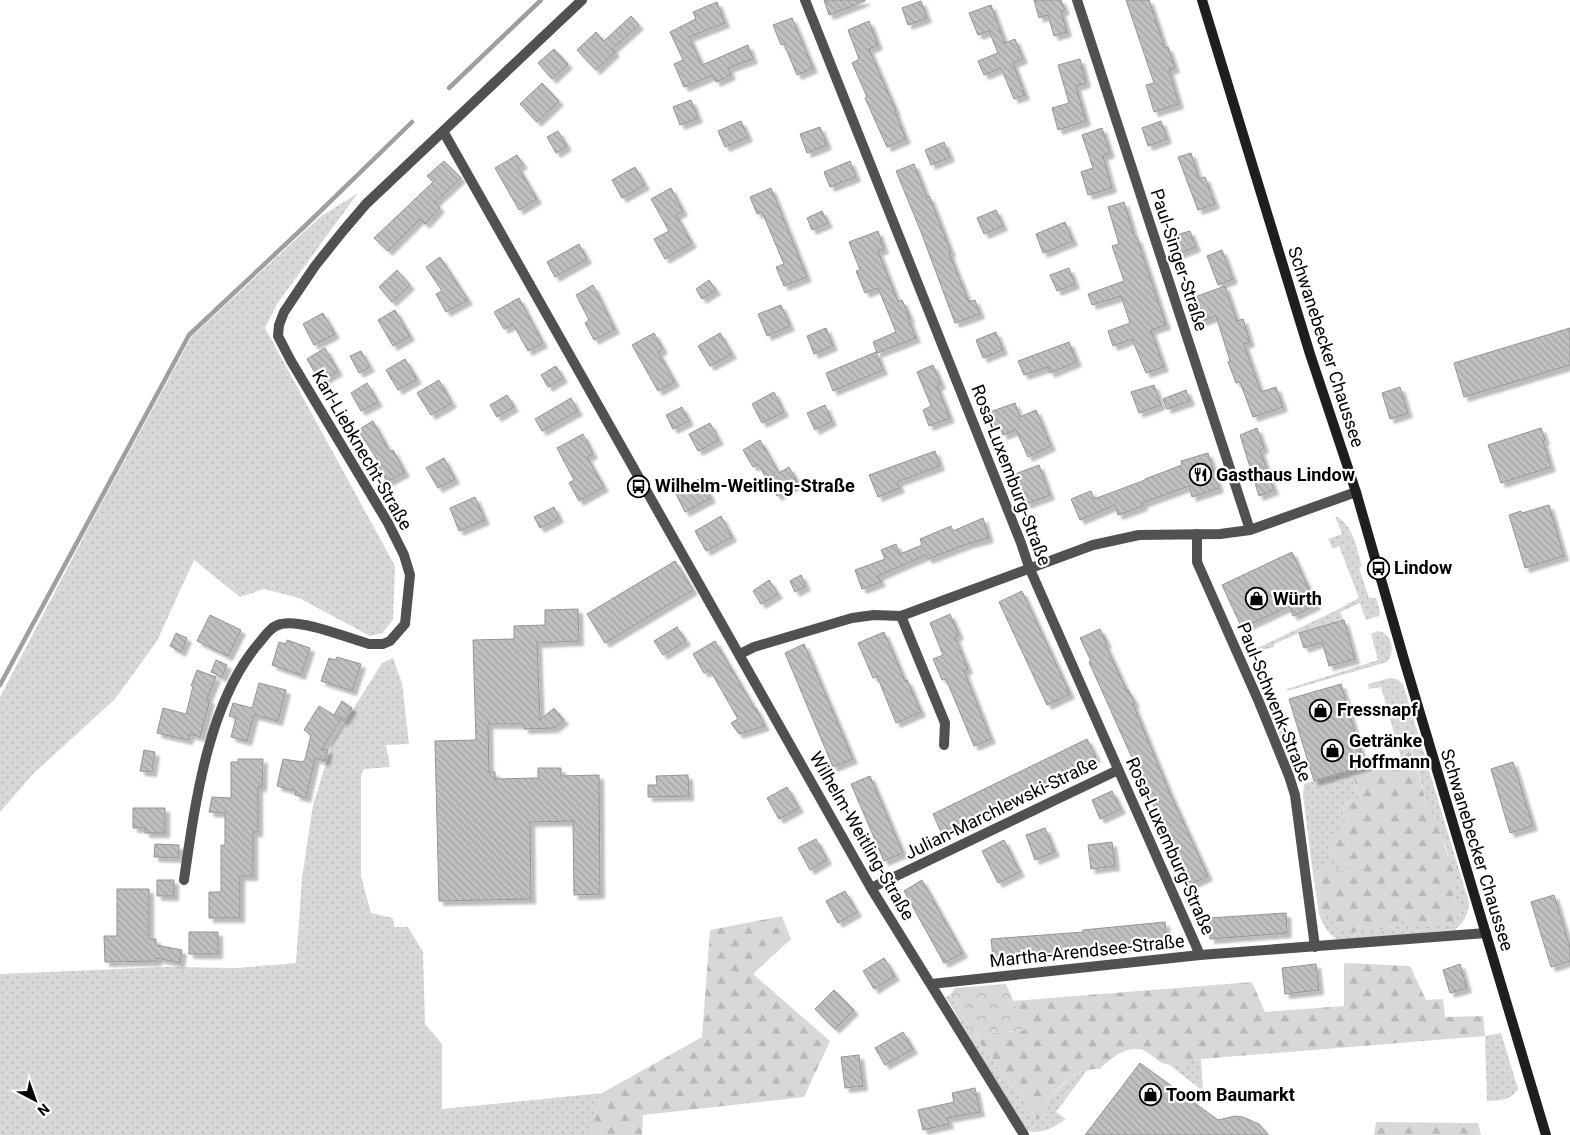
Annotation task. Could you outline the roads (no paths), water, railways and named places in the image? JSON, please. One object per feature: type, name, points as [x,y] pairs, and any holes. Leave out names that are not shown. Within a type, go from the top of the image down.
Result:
[{"type":"main road","name":"Schwanebecker Chaussee","points":[[1202,0],[1310,354],[1356,492],[1546,1135]]},
{"type":"street","name":"Karl-Liebknecht-Straße","points":[[184,880],[190,835],[210,743],[228,691],[247,657],[270,630],[279,624],[294,622],[370,644],[382,644],[390,641],[405,624],[410,575],[404,555],[388,523],[278,336],[279,325],[284,312],[315,266],[366,204],[582,0]]},
{"type":"street","name":"Rosa-Luxemburg-Straße","points":[[805,0],[1029,567],[1200,955]]},
{"type":"street","name":"Paul-Singer-Straße","points":[[1077,0],[1250,530]]},
{"type":"street","name":"Wilhelm-Weitling-Straße","points":[[443,131],[871,888],[1024,1135]]},
{"type":"street","points":[[740,654],[754,647],[852,618],[874,615],[902,616],[1029,567],[1119,538],[1164,534],[1220,534],[1250,530],[1356,492]]},
{"type":"street","name":"Paul-Schwenk-Straße","points":[[1197,534],[1197,562],[1239,656],[1292,785],[1298,814],[1315,947]]},
{"type":"street","points":[[902,616],[945,723],[944,745]]},
{"type":"street","name":"Julian-Marchlewski-Straße","points":[[871,888],[1118,770]]},
{"type":"street","name":"Martha-Arendsee-Straße","points":[[931,984],[1200,955],[1486,933]]},
{"type":"waterway","points":[[449,88],[541,0]]},
{"type":"waterway","points":[[0,685],[189,335],[412,122]]},
{"type":"place","name":"Gasthaus Lindow","points":[[1200,475]]},
{"type":"place","name":"Wilhelm-Weitling-Straße","points":[[639,486]]},
{"type":"place","name":"Lindow","points":[[1378,568]]},
{"type":"place","name":"Würth","points":[[1257,599]]},
{"type":"place","name":"Fressnapf","points":[[1321,710]]},
{"type":"place","name":"Getränke Hoffmann","points":[[1333,751]]},
{"type":"place","name":"Toom Baumarkt","points":[[1150,1095]]}]
